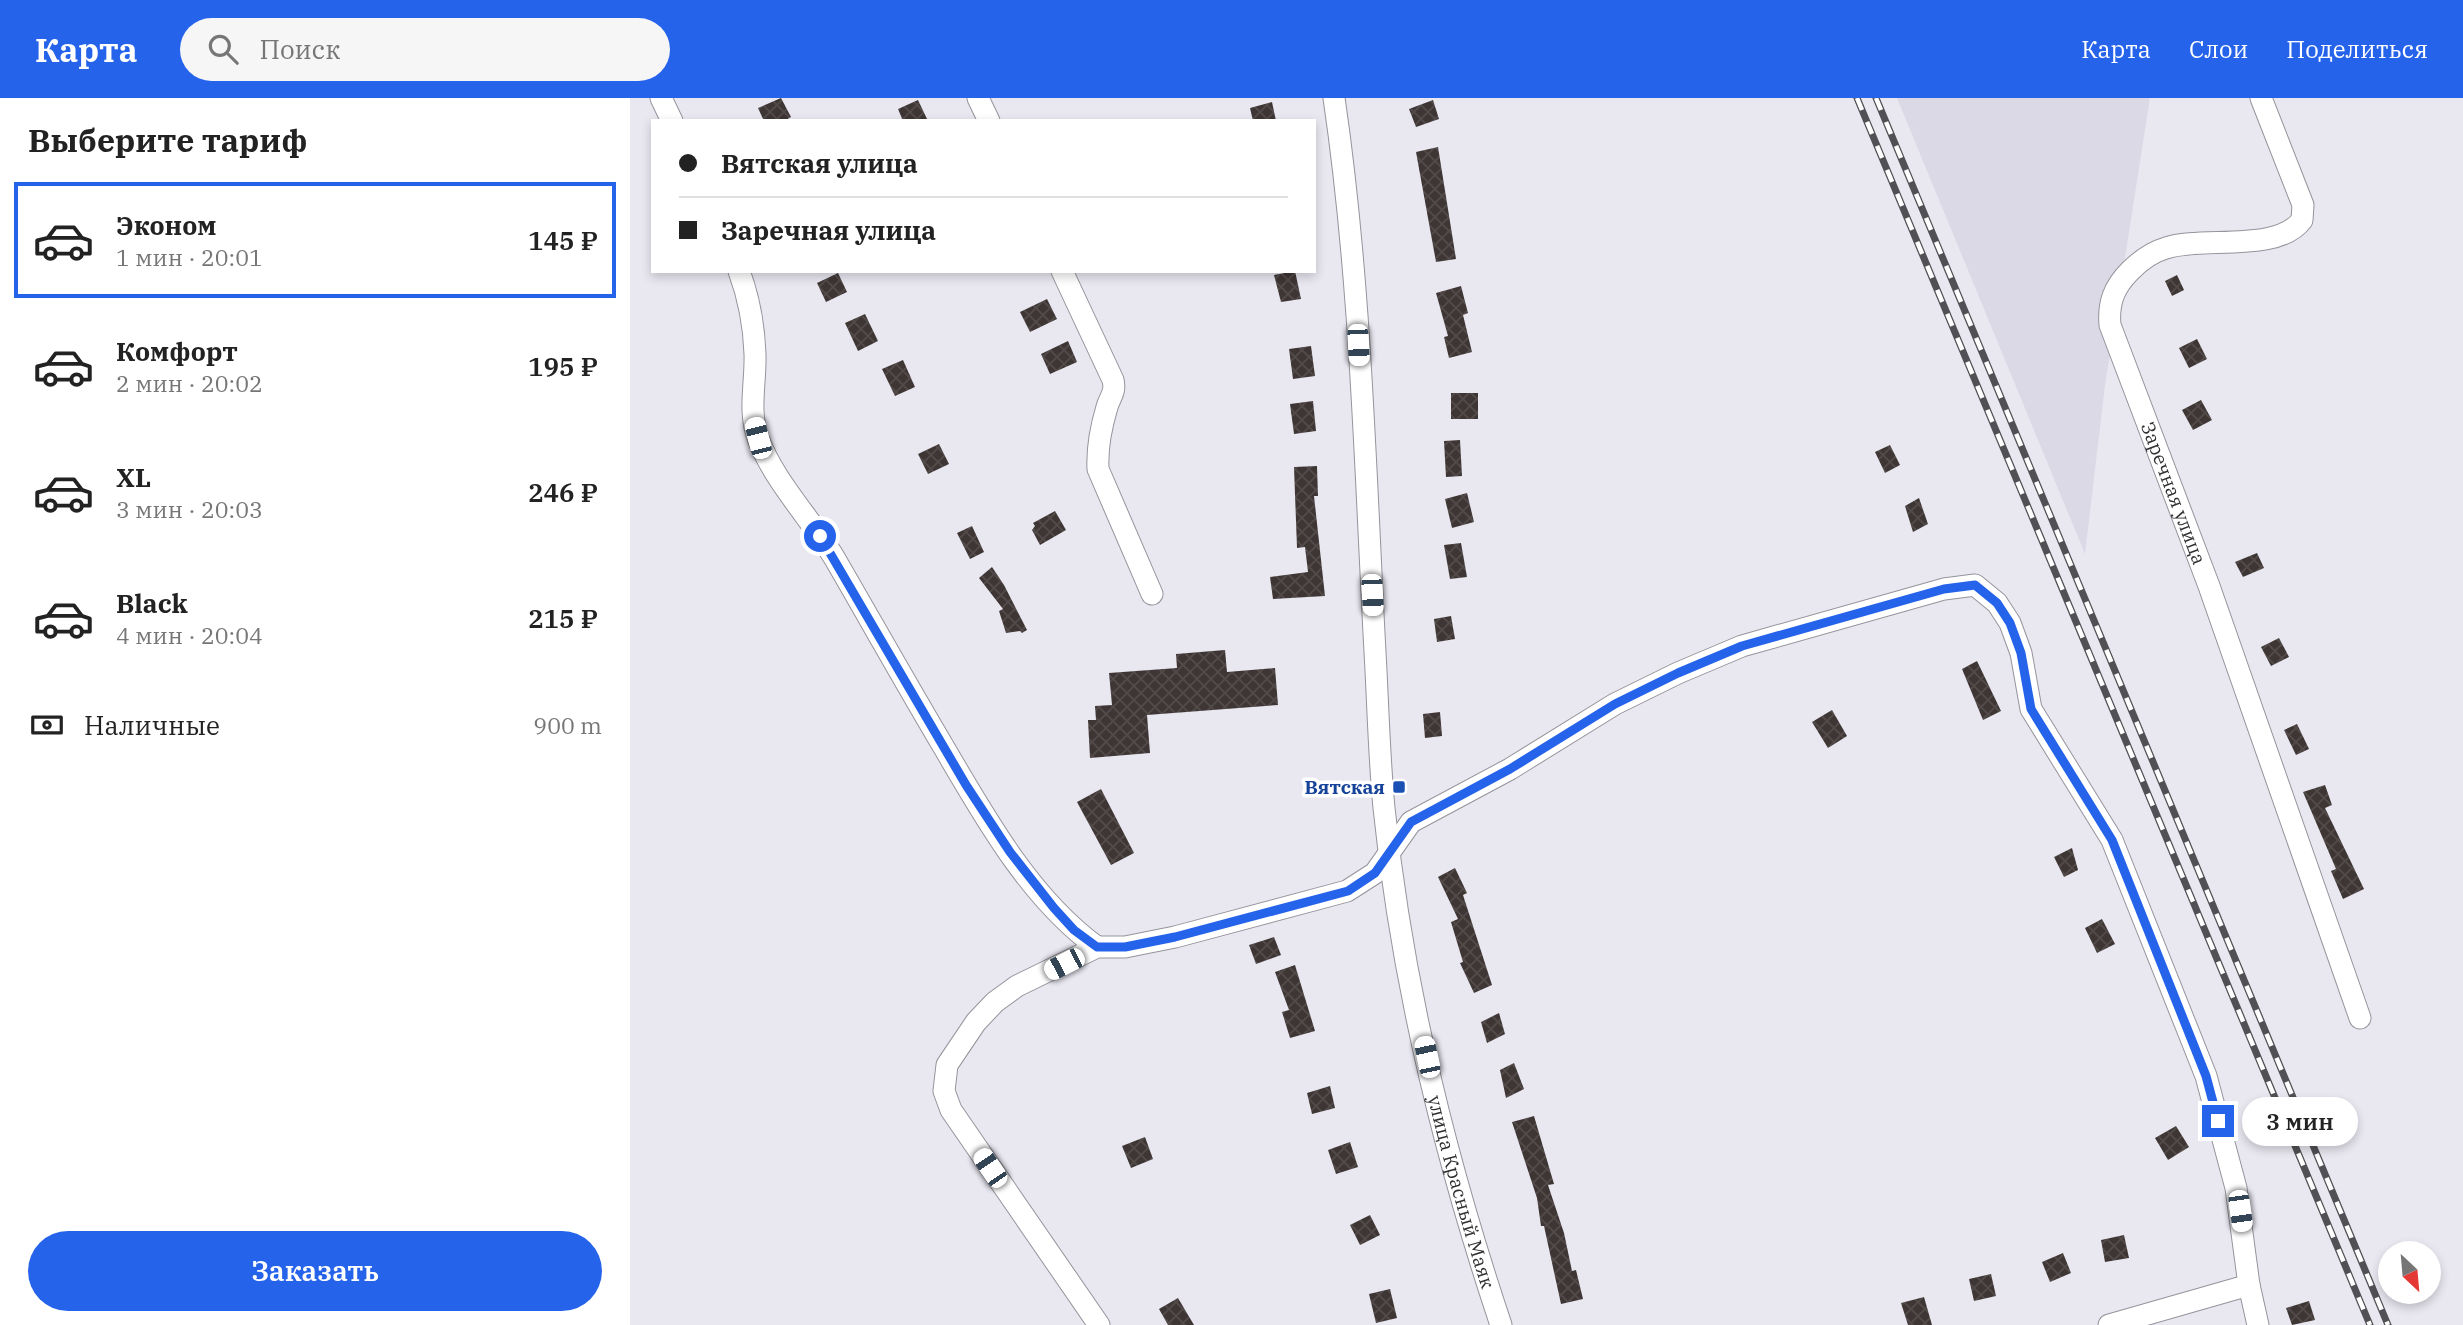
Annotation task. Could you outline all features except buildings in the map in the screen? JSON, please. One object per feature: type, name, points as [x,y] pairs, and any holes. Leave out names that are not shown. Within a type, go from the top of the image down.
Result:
[{"type":"street","points":[[661,98],[671,119]]},
{"type":"street","points":[[978,98],[988,119]]},
{"type":"street","name":"улица Красный Маяк","points":[[1334,98],[1350,207],[1383,793],[1400,933],[1432,1082],[1501,1325]]},
{"type":"street","name":"Заречная улица","points":[[2261,98],[2303,205],[2302,220],[2278,236],[2178,245],[2157,251],[2137,264],[2119,284],[2112,294],[2109,315],[2209,586],[2360,1018]]},
{"type":"street","points":[[740,273],[751,311],[755,355],[753,418],[766,456],[834,556],[966,785],[1010,852],[1074,930],[1097,947]]},
{"type":"street","points":[[1063,273],[1114,380],[1114,393],[1107,405],[1098,453],[1098,469],[1152,594]]},
{"type":"street","points":[[1100,1325],[951,1110],[943,1078],[957,1047],[995,1002],[1017,986],[1097,947],[1125,947],[1175,937],[1348,891],[1369,878],[1390,855],[1400,833],[1411,822],[1510,769],[1615,704],[1678,673],[1742,646],[1944,589],[1975,585],[1997,603],[2010,623],[2021,653],[2031,709],[2112,840],[2206,1076],[2236,1188],[2249,1285],[2258,1325]]},
{"type":"street","points":[[2109,1325],[2249,1285]]},
{"type":"shaded area","points":[[1897,98],[2150,98],[2105,385],[2085,554]]},
{"type":"railway","points":[[1857,98],[2370,1325]]},
{"type":"railway","points":[[1876,98],[2388,1325]]},
{"type":"place","name":"Вятская","points":[[1399,787]]},
{"type":"route","points":[[820,536],[966,785],[1010,852],[1074,930],[1097,947],[1125,947],[1175,937],[1348,891],[1375,873],[1390,855],[1400,833],[1411,822],[1510,769],[1615,704],[1678,673],[1742,646],[1905,603],[1944,589],[1975,585],[1997,603],[2010,623],[2021,653],[2031,709],[2112,840],[2206,1076],[2218,1121]]}]
